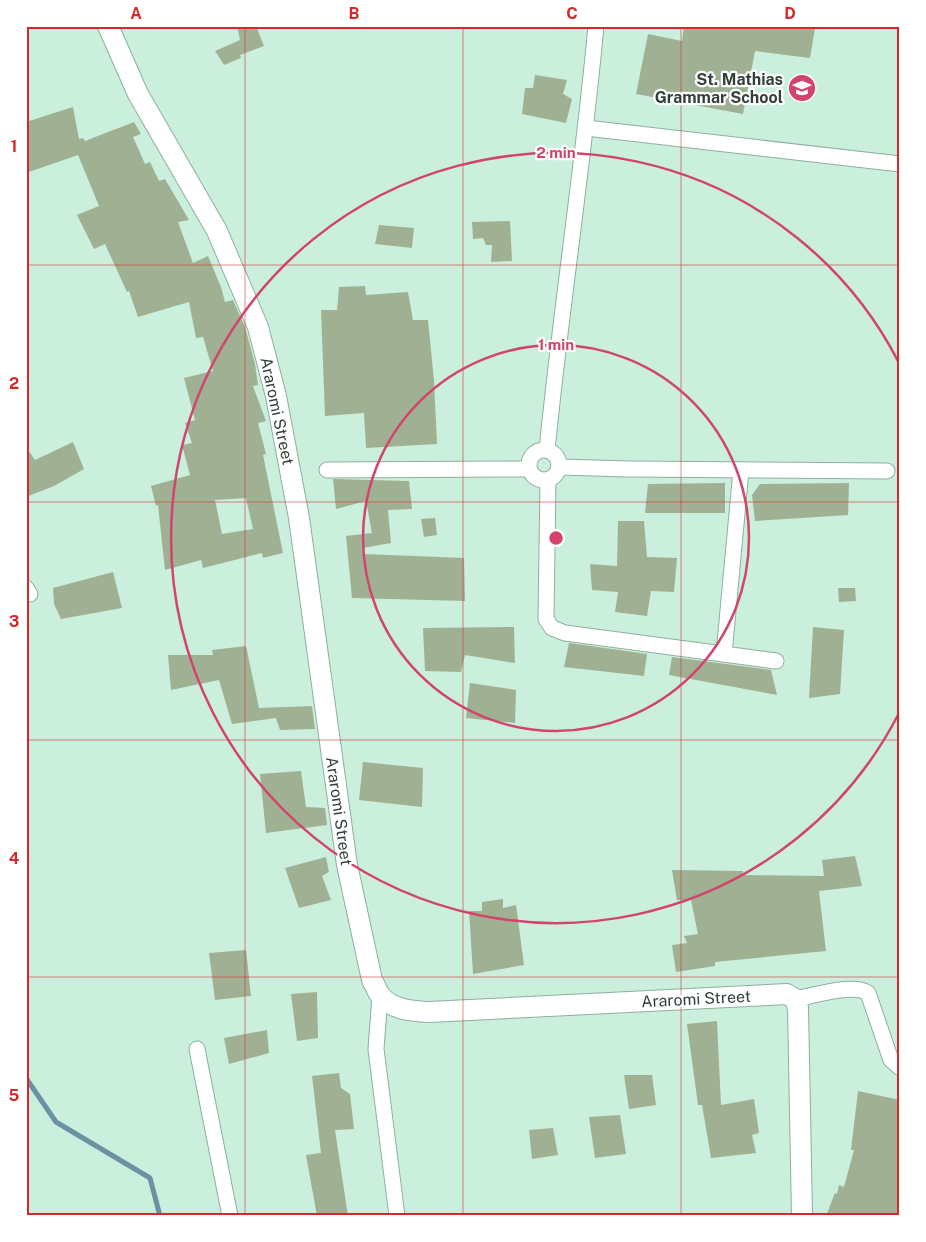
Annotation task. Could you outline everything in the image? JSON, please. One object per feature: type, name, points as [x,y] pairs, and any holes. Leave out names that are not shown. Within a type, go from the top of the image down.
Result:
[{"type":"street","name":"Araromi Street","points":[[108,26],[138,94],[217,231],[258,327],[276,396],[299,518],[346,865],[372,980],[380,996],[394,1005],[409,1011],[429,1012],[787,994],[795,1000]]},
{"type":"street","points":[[547,450],[559,331],[586,128],[596,26]]},
{"type":"street","points":[[586,128],[900,164]]},
{"type":"street","points":[[547,450],[557,456],[559,467],[554,477],[548,480],[536,478],[529,468],[529,462],[535,452],[547,450]]},
{"type":"street","points":[[559,467],[886,471]]},
{"type":"street","points":[[327,470],[529,468]]},
{"type":"street","points":[[724,654],[741,470]]},
{"type":"street","points":[[548,480],[546,620],[552,628],[565,633],[776,661]]},
{"type":"street","points":[[802,1216],[798,1008],[795,1000],[853,988],[863,989],[868,993],[891,1060],[900,1068]]},
{"type":"street","points":[[380,996],[376,1049],[397,1216]]},
{"type":"street","points":[[197,1049],[230,1216]]},
{"type":"building","points":[[237,26],[256,26],[264,46],[240,55],[241,58],[224,65],[215,51],[240,40]]},
{"type":"building","points":[[684,26],[800,26],[815,28],[810,58],[755,51],[743,114],[636,94],[648,34],[682,41]]},
{"type":"building","points":[[535,75],[567,80],[563,94],[572,99],[566,123],[522,114],[525,88],[533,88]]},
{"type":"building","points":[[73,107],[79,139],[83,138],[85,141],[134,122],[141,134],[133,137],[145,164],[150,162],[159,181],[165,179],[189,220],[178,222],[193,263],[208,256],[225,302],[233,300],[245,327],[255,364],[258,385],[253,386],[266,421],[258,423],[266,454],[263,455],[283,553],[263,558],[262,553],[203,568],[201,560],[165,570],[158,505],[156,506],[151,486],[190,475],[182,445],[192,443],[185,423],[195,420],[184,378],[213,371],[203,337],[196,338],[189,302],[138,317],[129,291],[127,292],[105,244],[94,249],[77,215],[99,206],[78,155],[26,173],[26,122]],"holes":[[[246,498],[253,529],[222,534],[215,500]]]},
{"type":"building","points":[[510,221],[512,261],[491,262],[492,245],[486,245],[483,238],[473,239],[472,222]]},
{"type":"building","points":[[379,225],[414,228],[412,248],[375,244]]},
{"type":"building","points":[[365,286],[366,295],[408,292],[413,320],[428,320],[434,381],[437,444],[366,448],[364,413],[325,416],[321,310],[337,310],[339,287]]},
{"type":"building","points":[[73,442],[84,469],[54,486],[26,497],[26,447],[35,460]]},
{"type":"building","points":[[333,479],[409,481],[412,509],[388,510],[391,543],[363,548],[364,554],[464,558],[465,601],[352,598],[346,536],[372,533],[366,501],[336,509]]},
{"type":"building","points":[[725,483],[725,513],[645,513],[648,484]]},
{"type":"building","points":[[849,483],[848,515],[755,521],[752,495],[760,484]]},
{"type":"building","points":[[435,518],[437,535],[424,537],[421,519]]},
{"type":"building","points":[[618,521],[644,521],[647,557],[677,558],[674,592],[651,591],[647,616],[615,612],[618,592],[592,590],[590,564],[617,566]]},
{"type":"building","points":[[113,572],[122,608],[61,619],[54,604],[53,588]]},
{"type":"building","points":[[838,588],[855,588],[856,601],[839,602]]},
{"type":"building","points":[[514,627],[515,663],[465,655],[461,672],[425,671],[423,628]]},
{"type":"building","points":[[813,627],[844,630],[840,694],[809,698]]},
{"type":"building","points":[[569,643],[647,654],[644,676],[564,667]]},
{"type":"building","points":[[246,646],[259,708],[312,706],[315,729],[280,730],[276,718],[232,724],[219,680],[171,690],[168,655],[213,655],[212,650]]},
{"type":"building","points":[[672,657],[771,670],[777,695],[669,675]]},
{"type":"building","points":[[470,683],[516,690],[515,723],[466,718]]},
{"type":"building","points":[[363,762],[423,768],[422,807],[359,800]]},
{"type":"building","points":[[301,771],[306,807],[325,808],[327,825],[266,833],[260,774]]},
{"type":"building","points":[[855,856],[862,886],[819,891],[826,951],[715,962],[715,966],[676,972],[672,945],[687,943],[684,936],[698,934],[691,900],[677,900],[672,870],[743,871],[743,875],[824,876],[822,860]]},
{"type":"building","points":[[326,857],[329,872],[322,876],[331,900],[299,908],[285,868]]},
{"type":"building","points":[[503,899],[503,908],[516,905],[524,965],[473,974],[469,911],[482,911],[482,902]]},
{"type":"building","points":[[246,950],[251,996],[215,1000],[209,953]]},
{"type":"building","points":[[317,992],[318,1038],[297,1041],[291,994]]},
{"type":"building","points":[[717,1021],[721,1105],[754,1099],[759,1133],[752,1135],[756,1153],[711,1158],[702,1105],[698,1105],[687,1024]]},
{"type":"building","points":[[267,1030],[269,1053],[229,1064],[224,1038]]},
{"type":"building","points":[[339,1073],[341,1088],[350,1094],[354,1129],[335,1130],[348,1216],[317,1216],[306,1155],[321,1153],[312,1076]]},
{"type":"building","points":[[624,1075],[652,1075],[656,1105],[629,1109]]},
{"type":"building","points":[[858,1091],[900,1100],[900,1216],[826,1216],[835,1193],[837,1194],[839,1185],[844,1187],[854,1150],[851,1150]]},
{"type":"building","points":[[620,1115],[626,1154],[595,1158],[589,1117]]},
{"type":"building","points":[[553,1128],[558,1155],[532,1159],[529,1130]]},
{"type":"waterway","points":[[26,1078],[56,1122],[150,1178],[160,1216]]},
{"type":"place","name":"St. Mathias Grammar School","points":[[802,88]]}]
